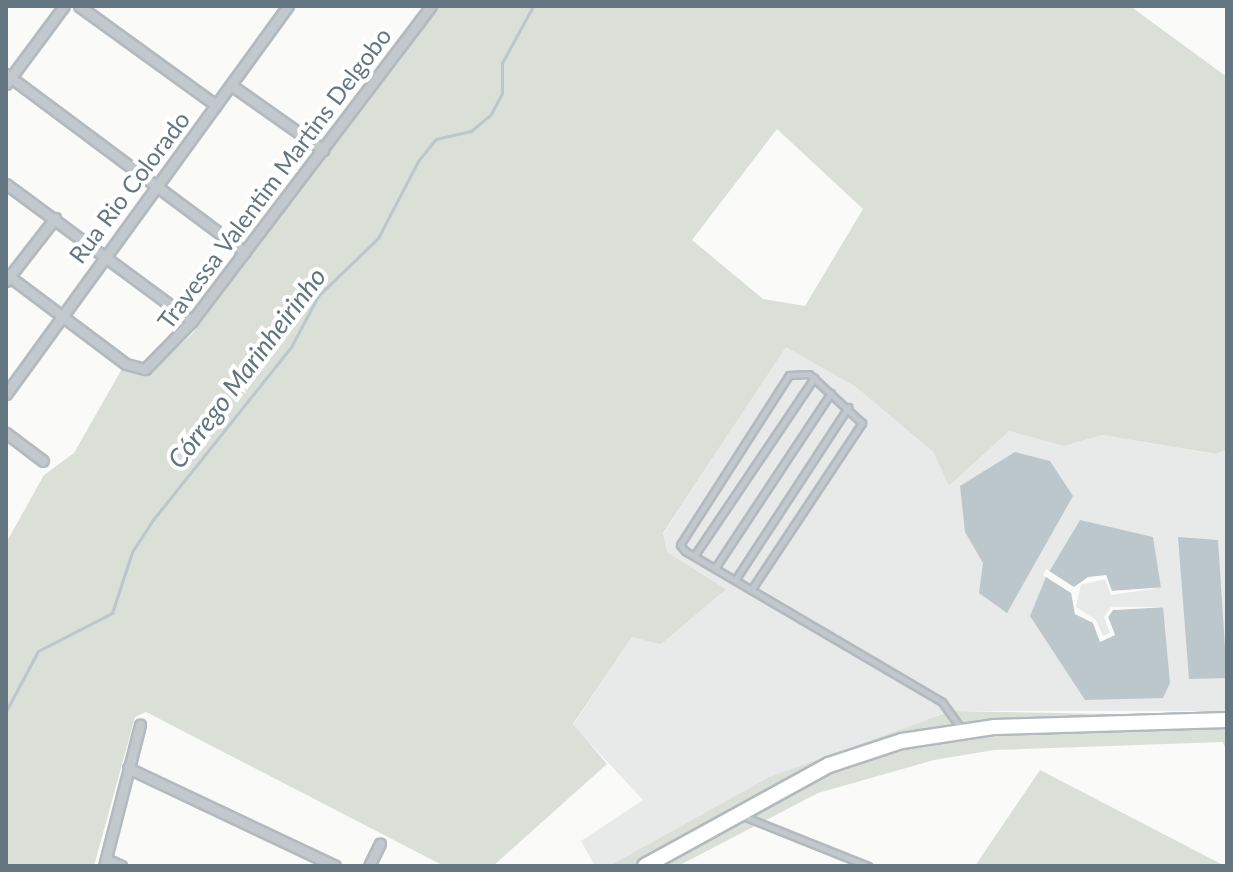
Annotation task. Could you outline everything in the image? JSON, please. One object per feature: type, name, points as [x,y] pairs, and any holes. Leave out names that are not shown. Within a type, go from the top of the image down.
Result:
[{"type":"main road","points":[[645,866],[736,813],[829,765],[962,730],[1227,720]]},
{"type":"street","points":[[64,6],[8,78],[245,252]]},
{"type":"street","points":[[79,6],[216,105]]},
{"type":"street","name":"Rua Rio Colorado","points":[[6,394],[60,314],[288,6]]},
{"type":"street","name":"Travessa Valentim Martins Delgobo","points":[[60,314],[126,364],[145,369],[192,321],[431,6]]},
{"type":"street","points":[[231,85],[323,150]]},
{"type":"street","points":[[6,198],[9,186],[105,253],[192,321]]},
{"type":"street","points":[[55,218],[7,277],[60,314]]},
{"type":"street","points":[[6,433],[43,461]]},
{"type":"street","points":[[121,866],[105,862],[140,725]]},
{"type":"street","points":[[128,768],[335,866]]},
{"type":"street","points":[[369,866],[380,843]]},
{"type":"lane","points":[[751,590],[862,423],[814,378],[789,375],[680,538],[694,556],[751,590],[942,702],[962,730]]},
{"type":"lane","points":[[694,556],[814,378]]},
{"type":"lane","points":[[715,568],[831,393]]},
{"type":"lane","points":[[735,580],[848,407]]},
{"type":"lane","points":[[736,813],[868,866]]},
{"type":"shaded area","points":[[439,6],[1130,6],[1227,77],[1227,449],[1216,454],[1102,435],[1064,446],[1009,431],[949,486],[933,452],[856,387],[786,347],[663,533],[667,552],[726,589],[661,644],[632,637],[573,724],[607,764],[493,866],[444,866],[146,712],[135,717],[94,866],[6,866],[6,543],[44,475],[74,453],[123,367],[148,374],[192,334]],"holes":[[[777,129],[863,209],[805,306],[763,299],[692,240]]]},
{"type":"shaded area","points":[[786,346],[856,387],[933,452],[949,486],[1009,431],[1064,446],[1102,435],[1215,454],[1227,449],[1227,711],[951,711],[769,777],[609,866],[595,866],[581,841],[643,800],[573,725],[632,637],[726,589],[667,552],[663,534]]},
{"type":"shaded area","points":[[1015,452],[1050,461],[1073,496],[1007,613],[979,593],[983,563],[965,532],[960,486]]},
{"type":"shaded area","points":[[1080,520],[1153,537],[1161,588],[1111,591],[1106,575],[1074,588],[1049,572]]},
{"type":"shaded area","points":[[1178,537],[1218,540],[1227,678],[1189,679]]},
{"type":"shaded area","points":[[1046,577],[1072,593],[1075,614],[1093,622],[1100,641],[1115,635],[1108,617],[1113,610],[1163,607],[1170,683],[1163,698],[1085,700],[1030,616]]},
{"type":"shaded area","points":[[951,711],[1227,716],[995,722],[827,761],[636,866],[609,866],[769,777]]},
{"type":"shaded area","points":[[1227,724],[1227,753],[1223,742],[994,750],[934,760],[818,793],[678,866],[653,866],[831,769],[872,755],[964,734]]},
{"type":"shaded area","points":[[1040,770],[1225,866],[975,866]]},
{"type":"pier","points":[[1046,569],[1074,587],[1088,577],[1106,575],[1112,591],[1165,587],[1111,595],[1105,579],[1081,585],[1076,607],[1096,620],[1103,636],[1110,633],[1104,617],[1111,607],[1167,607],[1113,610],[1108,617],[1115,635],[1100,642],[1093,623],[1075,614],[1071,593],[1043,575]]},
{"type":"waterway","name":"Córrego Marinheirinho","points":[[6,711],[38,651],[112,613],[132,552],[152,521],[291,347],[318,296],[378,238],[418,161],[436,139],[471,131],[491,114],[502,93],[502,63],[533,6]]}]
